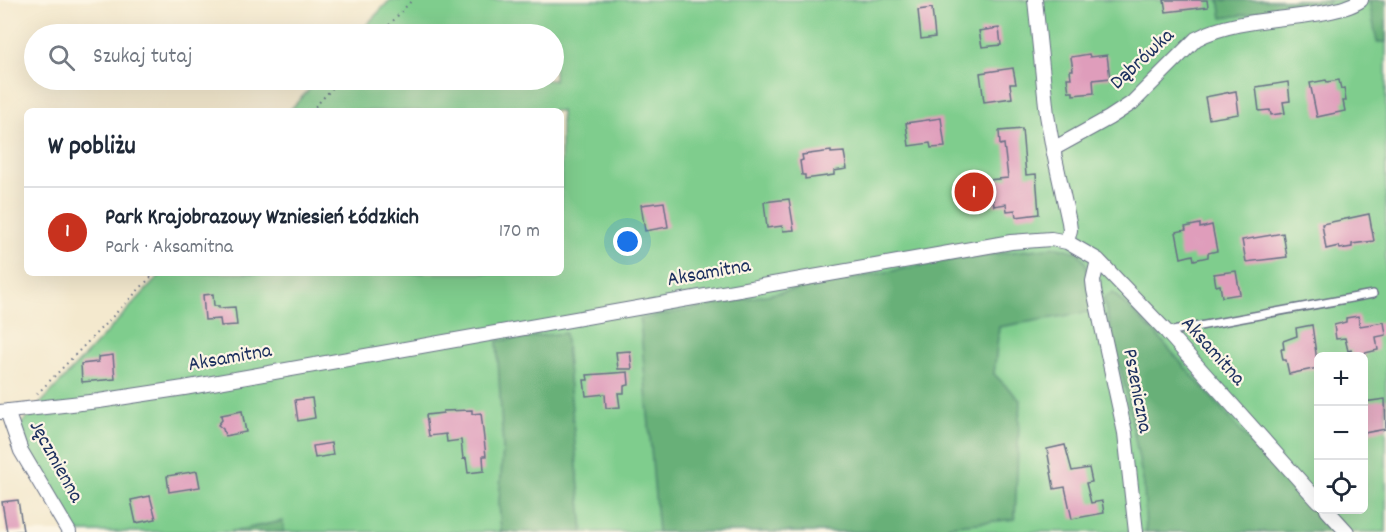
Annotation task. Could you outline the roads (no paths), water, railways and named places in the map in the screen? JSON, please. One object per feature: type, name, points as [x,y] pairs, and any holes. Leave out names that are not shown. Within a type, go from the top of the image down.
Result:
[{"type":"street","points":[[1035,0],[1047,115],[1069,222],[1067,242]]},
{"type":"street","name":"Dąbrówka","points":[[1053,148],[1132,103],[1196,39],[1203,35],[1238,26],[1342,9],[1361,0]]},
{"type":"street","name":"Aksamitna","points":[[3,412],[184,388],[1011,242],[1051,239],[1081,248],[1098,260],[1167,332],[1314,497]]},
{"type":"street","name":"Pszeniczna","points":[[1098,260],[1093,281],[1094,290],[1125,434],[1136,532]]},
{"type":"street","name":"Jęczmienna","points":[[3,412],[21,452],[69,532]]},
{"type":"street","points":[[1331,514],[1347,532]]},
{"type":"lane","points":[[1167,332],[1373,294]]},
{"type":"place","name":"Park Krajobrazowy Wzniesień Łódzkich","points":[[974,192]]}]
